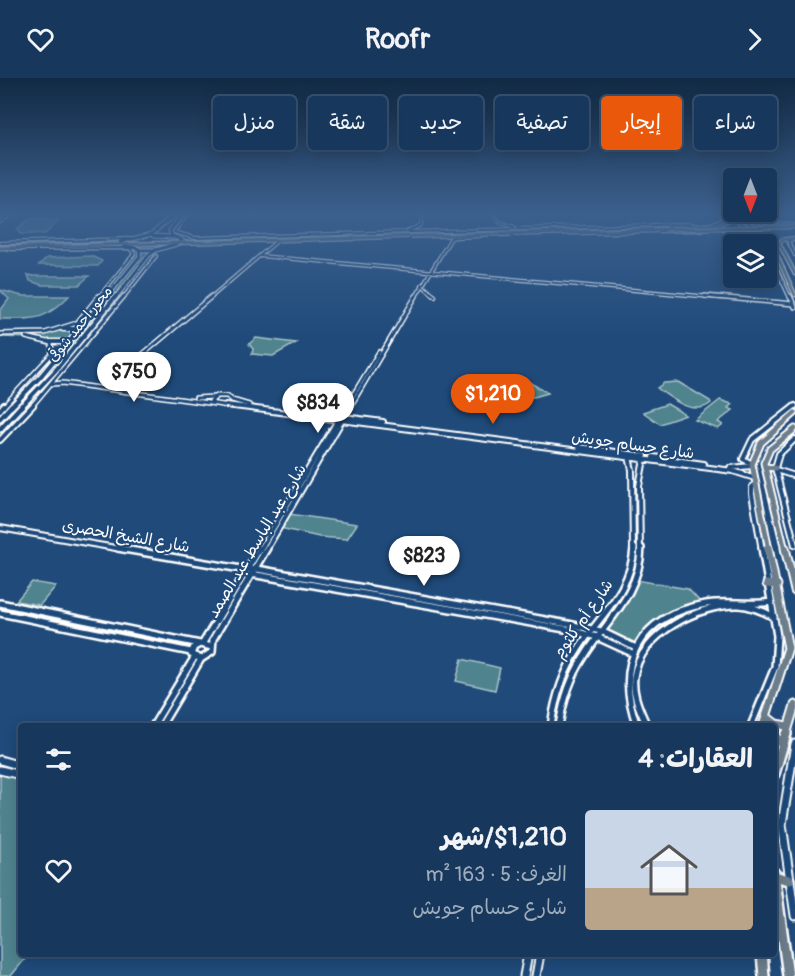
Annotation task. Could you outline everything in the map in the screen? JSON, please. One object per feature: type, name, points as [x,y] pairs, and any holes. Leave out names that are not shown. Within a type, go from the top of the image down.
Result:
[{"type":"main road","name":"محور احمد شوقى","points":[[0,418],[69,342],[139,255]]},
{"type":"main road","name":"محور احمد شوقى","points":[[0,429],[39,389],[151,255]]},
{"type":"main road","points":[[777,256],[795,295]]},
{"type":"main road","points":[[142,264],[149,264]]},
{"type":"main road","points":[[793,264],[795,274]]},
{"type":"main road","points":[[49,342],[69,342],[86,334],[80,328],[64,328]]},
{"type":"main road","points":[[39,389],[49,389]]},
{"type":"main road","points":[[764,723],[788,648],[752,465],[758,447],[781,424],[792,420],[795,413]]},
{"type":"main road","points":[[781,424],[795,428]]},
{"type":"main road","points":[[795,428],[768,452],[765,467],[795,590]]},
{"type":"main road","points":[[765,467],[775,468]]},
{"type":"main road","points":[[767,584],[777,585]]},
{"type":"main road","points":[[777,763],[795,705]]},
{"type":"main road","points":[[767,717],[775,723]]},
{"type":"main road","points":[[777,724],[788,726]]},
{"type":"main road","points":[[777,739],[782,744]]},
{"type":"main road","points":[[777,876],[789,880]]},
{"type":"main road","points":[[777,897],[788,976]]},
{"type":"main road","points":[[762,957],[764,976]]},
{"type":"street","points":[[0,336],[53,331],[64,328],[85,316],[133,255]]},
{"type":"street","points":[[105,387],[259,255]]},
{"type":"street","points":[[105,387],[260,255],[794,305]]},
{"type":"street","name":"شارع عبد الباسط عبد الصمد","points":[[195,656],[210,654],[213,639],[255,572],[439,255]]},
{"type":"street","name":"شارع عبد الباسط عبد الصمد","points":[[195,656],[343,418],[440,255]]},
{"type":"street","points":[[0,440],[49,389],[156,256]]},
{"type":"street","points":[[777,269],[794,305]]},
{"type":"street","points":[[422,285],[435,296]]},
{"type":"street","points":[[0,410],[52,354],[49,342],[53,331]]},
{"type":"street","points":[[16,336],[49,342]]},
{"type":"street","points":[[58,378],[214,404]]},
{"type":"street","points":[[53,384],[105,387],[191,397],[214,397],[211,401],[214,404]]},
{"type":"street","name":"شارع حسام جويش","points":[[214,397],[228,396],[232,400],[248,405],[692,464],[740,470],[752,465]]},
{"type":"street","points":[[222,405],[232,400]]},
{"type":"street","name":"شارع حسام جويش","points":[[214,404],[343,418]]},
{"type":"street","points":[[752,465],[743,459],[752,440],[795,406]]},
{"type":"street","points":[[795,439],[779,454],[775,468],[795,545]]},
{"type":"street","name":"شارع حسام جويش","points":[[578,448],[629,457],[692,464]]},
{"type":"street","name":"شارع أم كلثوم","points":[[551,723],[557,687],[568,662],[622,592],[630,572],[633,552],[632,470],[629,457]]},
{"type":"street","name":"شارع أم كلثوم","points":[[560,723],[567,689],[576,665],[631,591],[636,580],[640,529],[640,469],[644,459]]},
{"type":"street","points":[[775,468],[795,477]]},
{"type":"street","points":[[740,470],[754,483],[778,654],[752,723]]},
{"type":"street","name":"شارع حسام جويش","points":[[740,470],[754,483]]},
{"type":"street","points":[[778,479],[795,477]]},
{"type":"street","name":"شارع الشيخ الحصرى","points":[[0,528],[247,570]]},
{"type":"street","points":[[247,570],[591,631],[634,650]]},
{"type":"street","points":[[636,723],[630,709],[625,678],[634,650],[660,624],[680,612],[724,602],[759,606],[774,617]]},
{"type":"street","points":[[646,723],[634,687],[635,669],[643,653],[659,635],[686,617],[706,611],[759,606],[771,602]]},
{"type":"street","points":[[0,603],[212,647]]},
{"type":"street","points":[[0,613],[144,642],[195,656]]},
{"type":"street","points":[[144,642],[149,633]]},
{"type":"street","points":[[155,723],[195,656]]},
{"type":"street","points":[[162,723],[195,656]]},
{"type":"street","points":[[630,709],[639,708]]},
{"type":"street","points":[[633,717],[642,715]]},
{"type":"street","points":[[795,744],[782,816],[795,916]]},
{"type":"street","points":[[0,760],[18,765]]},
{"type":"street","points":[[0,770],[18,774]]},
{"type":"street","points":[[524,976],[527,957]]},
{"type":"street","points":[[536,976],[539,957]]},
{"type":"green space","points":[[139,255],[150,255],[55,371],[0,429],[0,418],[68,343],[54,343],[34,338],[0,337],[0,334],[28,334],[80,328]]},
{"type":"green space","points":[[91,256],[102,261],[98,266],[39,265],[47,258]]},
{"type":"green space","points":[[28,275],[89,276],[79,285],[42,285],[30,281]]},
{"type":"green space","points":[[0,290],[22,296],[69,296],[45,315],[30,319],[0,319],[0,311],[9,299]]},
{"type":"green space","points":[[256,338],[296,343],[273,356],[252,354],[253,349],[249,344]]},
{"type":"green space","points":[[518,382],[529,382],[548,393],[534,397],[505,394],[507,387]]},
{"type":"green space","points":[[678,382],[711,403],[704,407],[690,407],[657,388],[664,383]]},
{"type":"green space","points":[[720,400],[732,404],[728,408],[733,410],[718,422],[723,425],[718,429],[695,420]]},
{"type":"green space","points":[[667,404],[686,415],[660,424],[643,412]]},
{"type":"green space","points":[[289,514],[357,524],[347,539],[319,537],[280,528]]},
{"type":"green space","points":[[636,580],[688,589],[703,605],[666,621],[636,648],[601,631]]},
{"type":"green space","points":[[32,582],[56,586],[40,605],[16,601]]},
{"type":"green space","points":[[462,659],[500,668],[495,690],[456,681]]},
{"type":"green space","points":[[0,770],[18,774],[18,957],[27,957],[11,976],[0,976]]}]
